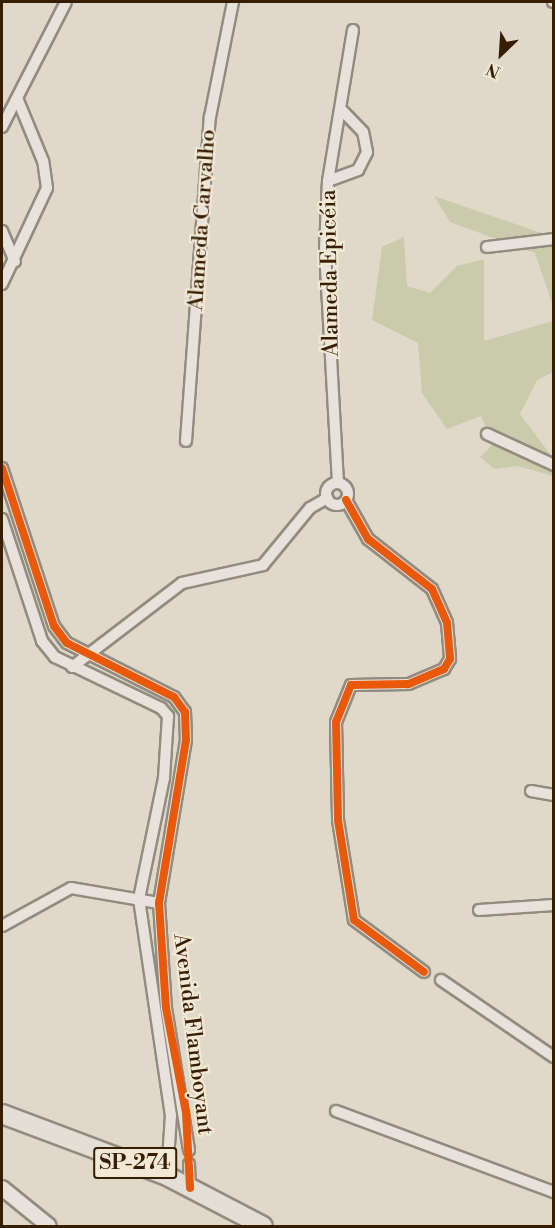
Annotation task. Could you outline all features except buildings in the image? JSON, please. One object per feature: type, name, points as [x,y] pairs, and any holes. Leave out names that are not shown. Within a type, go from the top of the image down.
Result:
[{"type":"main road","name":"SP-274","points":[[2,1114],[167,1176],[263,1227]]},
{"type":"street","points":[[2,127],[66,2]]},
{"type":"street","name":"Alameda Carvalho","points":[[186,441],[210,117],[233,2]]},
{"type":"street","name":"Alameda Epicéia","points":[[338,483],[325,249],[328,181],[342,110],[353,30]]},
{"type":"street","points":[[2,284],[15,261],[46,188],[43,161],[17,98]]},
{"type":"street","points":[[328,181],[358,170],[367,152],[363,132],[342,110]]},
{"type":"street","points":[[2,231],[15,261]]},
{"type":"street","points":[[487,247],[554,239]]},
{"type":"street","points":[[487,434],[554,465]]},
{"type":"street","name":"Avenida Flamboyant","points":[[2,468],[54,626],[67,643],[174,697],[185,712],[186,740],[159,903],[166,1008],[189,1150]]},
{"type":"street","points":[[327,498],[328,487],[338,483],[347,489],[346,500],[368,539],[432,589],[447,623],[450,659],[444,669],[408,684],[351,685],[336,722],[338,820],[354,920],[424,972]]},
{"type":"street","points":[[72,667],[182,583],[263,565],[310,508],[327,498]]},
{"type":"street","points":[[327,498],[336,505],[346,500]]},
{"type":"street","name":"Avenida Flamboyant","points":[[2,519],[42,641],[72,667],[161,708],[168,716],[164,778],[139,899],[171,1115],[167,1176]]},
{"type":"street","points":[[531,791],[554,795]]},
{"type":"street","points":[[2,926],[71,888],[159,903]]},
{"type":"street","points":[[479,910],[554,905]]},
{"type":"street","points":[[441,980],[554,1057]]},
{"type":"street","points":[[336,1111],[554,1191]]},
{"type":"street","name":"Avenida Flamboyant","points":[[189,1164],[190,1188]]},
{"type":"street","points":[[2,1188],[48,1227]]},
{"type":"green space","points":[[434,196],[553,237],[553,306],[535,253],[450,222]]},
{"type":"green space","points":[[404,237],[407,286],[430,293],[457,266],[484,259],[484,341],[553,321],[553,372],[537,380],[520,414],[553,458],[553,476],[518,466],[494,469],[480,457],[493,444],[481,416],[447,429],[422,393],[418,343],[372,320],[382,247]]},
{"type":"cycle path","points":[[2,468],[54,626],[67,643],[174,697],[185,712],[186,740],[159,903],[166,1008],[186,1113],[190,1188]]},
{"type":"cycle path","points":[[346,500],[368,539],[432,589],[447,623],[450,659],[444,669],[408,684],[351,685],[336,722],[338,820],[354,920],[424,972]]}]
